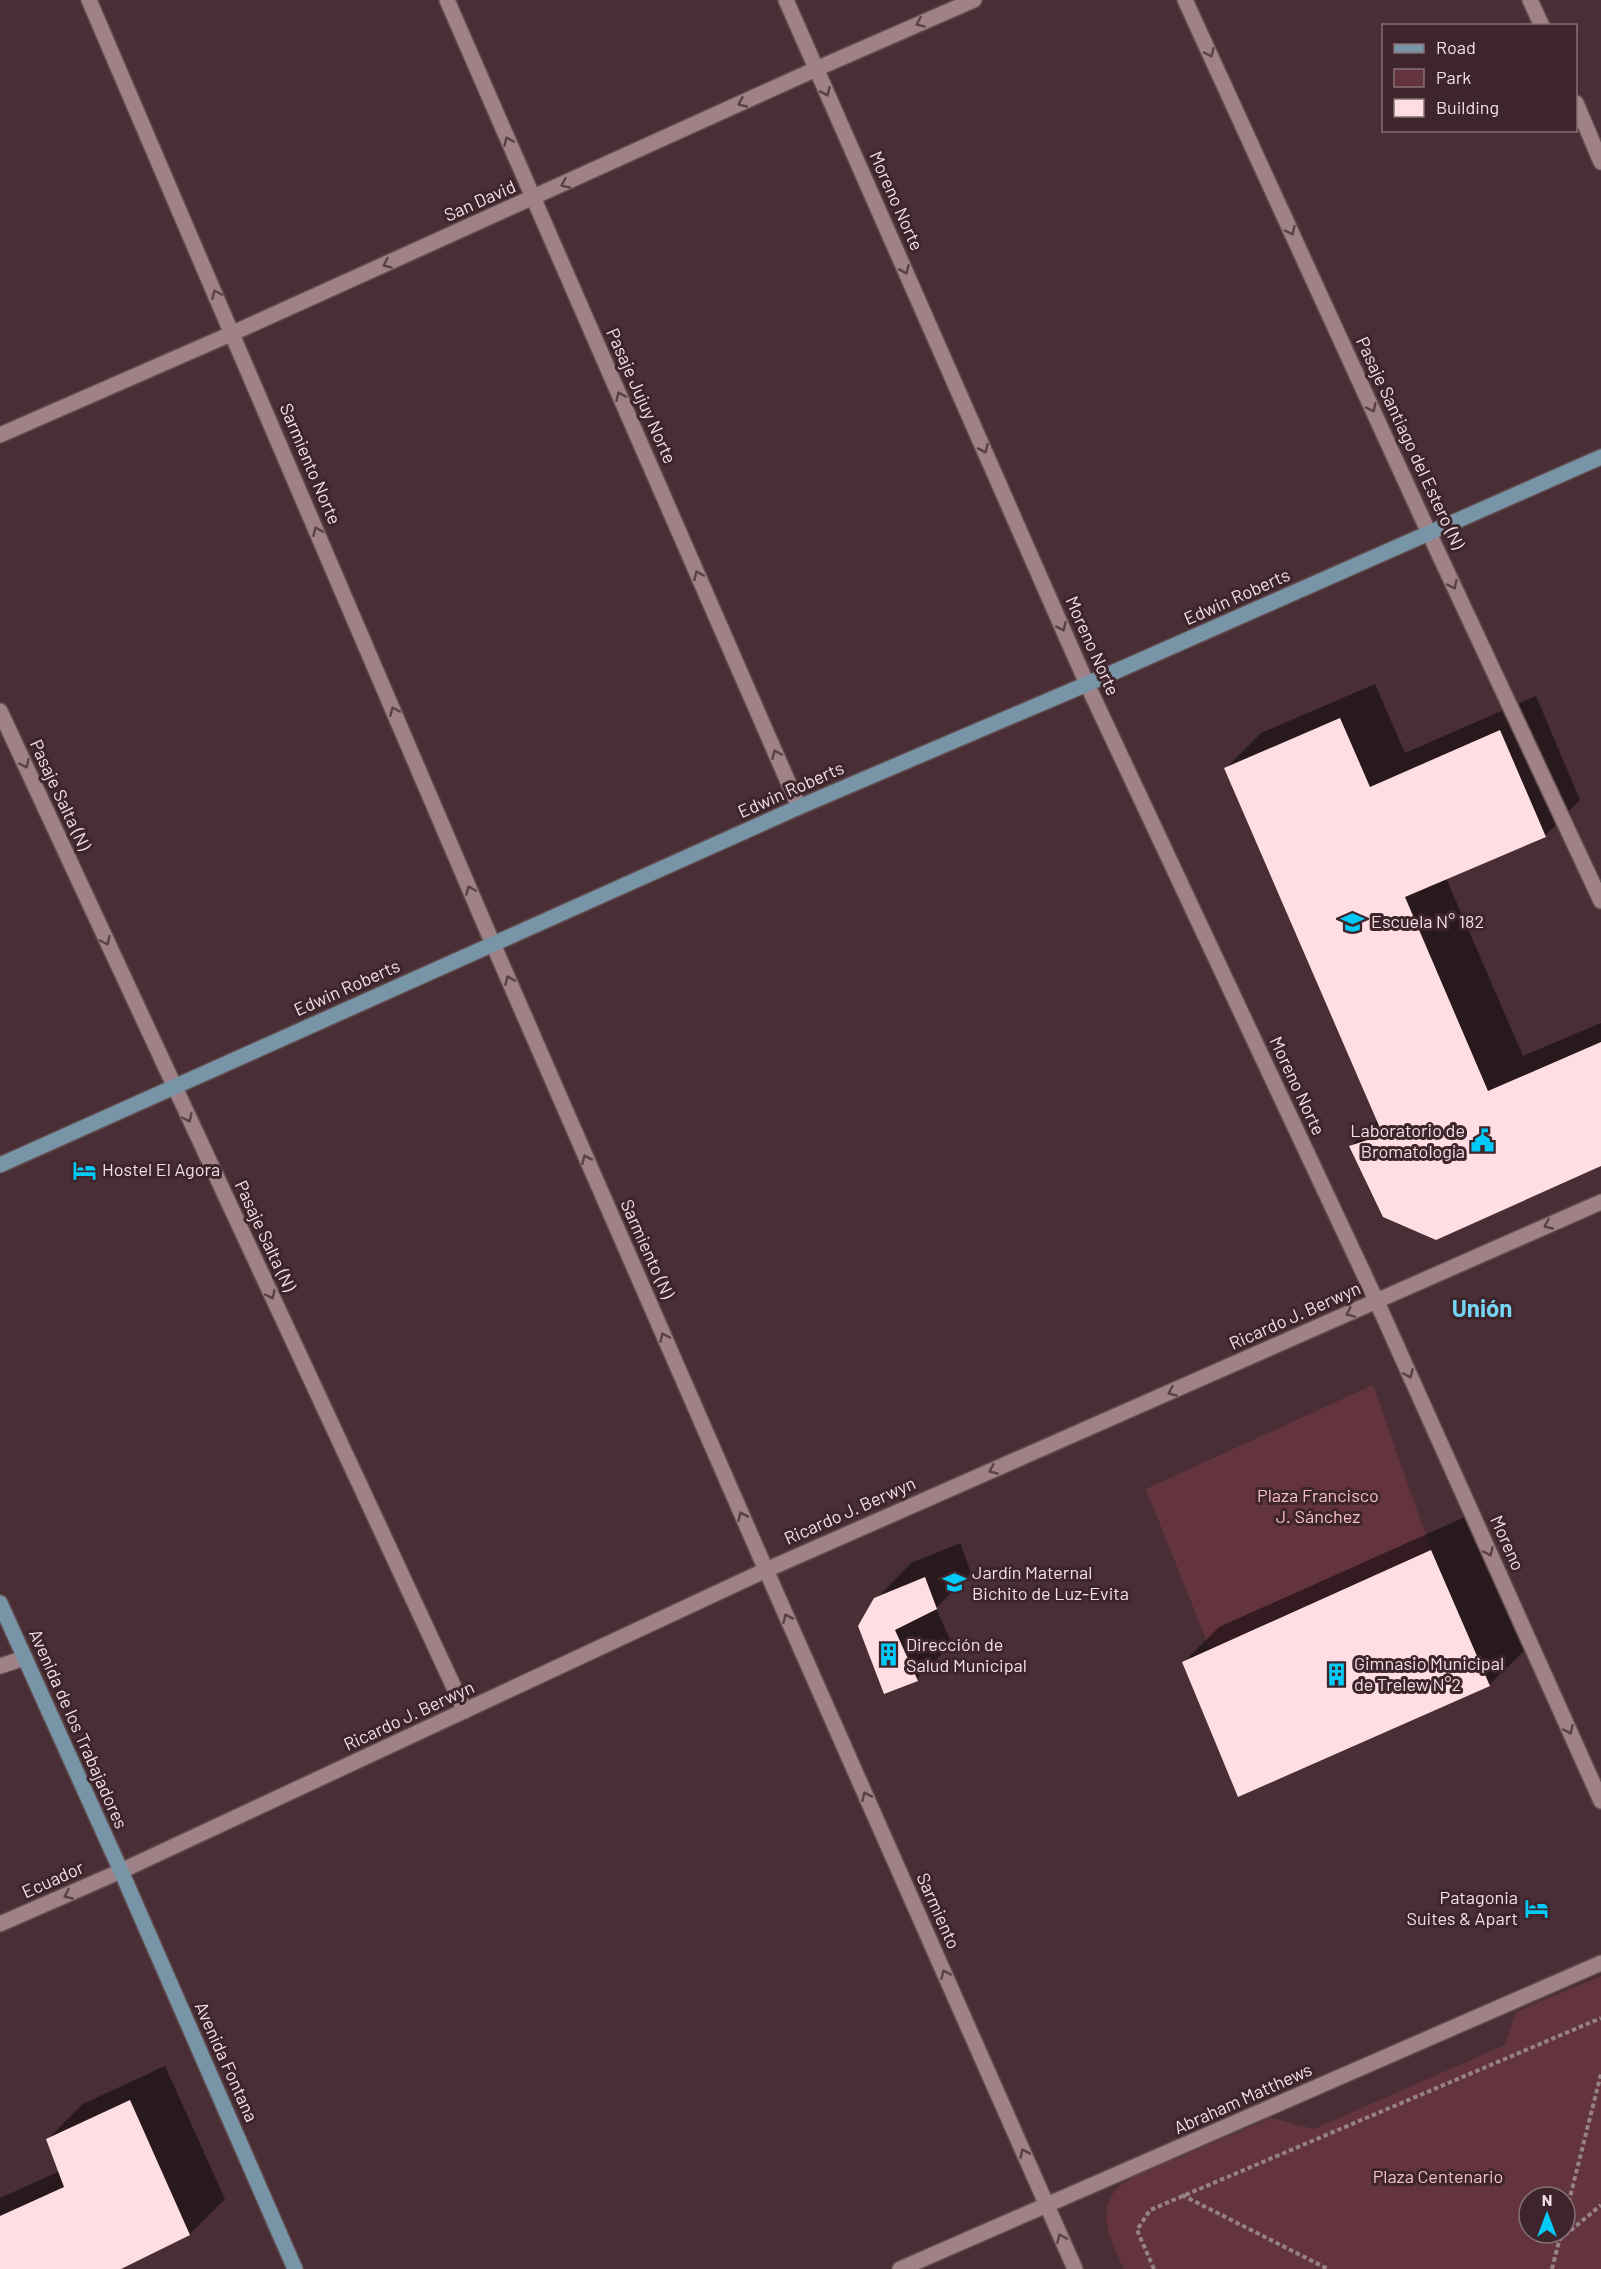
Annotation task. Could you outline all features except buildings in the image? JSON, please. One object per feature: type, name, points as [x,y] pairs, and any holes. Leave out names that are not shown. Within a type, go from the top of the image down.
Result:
[{"type":"street","name":"Sarmiento Norte","points":[[89,0],[493,944]]},
{"type":"street","name":"Pasaje Jujuy Norte","points":[[447,0],[799,807]]},
{"type":"street","name":"Moreno Norte","points":[[786,0],[1088,684],[1377,1302]]},
{"type":"street","name":"San David","points":[[0,435],[233,333],[816,69],[974,0]]},
{"type":"street","name":"Pasaje Santiago del Estero (N)","points":[[1185,0],[1429,533],[1601,901]]},
{"type":"street","points":[[1530,0],[1541,24]]},
{"type":"street","points":[[1577,108],[1601,162]]},
{"type":"street","name":"Edwin Roberts","points":[[0,1165],[799,807],[1088,684],[1601,457]]},
{"type":"street","name":"Pasaje Salta (N)","points":[[0,711],[465,1711]]},
{"type":"street","name":"Sarmiento (N)","points":[[493,944],[766,1570]]},
{"type":"street","name":"Ricardo J. Berwyn","points":[[121,1871],[766,1570],[1601,1202]]},
{"type":"street","name":"Moreno","points":[[1377,1302],[1601,1801]]},
{"type":"street","name":"Sarmiento","points":[[766,1570],[1074,2269]]},
{"type":"street","name":"Avenida de los Trabajadores","points":[[0,1603],[121,1871]]},
{"type":"street","points":[[0,1666],[25,1658]]},
{"type":"street","name":"Ecuador","points":[[0,1924],[121,1871]]},
{"type":"street","name":"Avenida Fontana","points":[[121,1871],[290,2267]]},
{"type":"street","name":"Abraham Matthews","points":[[900,2269],[1601,1964]]},
{"type":"path","points":[[1154,2269],[1137,2230],[1150,2210],[1601,2018]]},
{"type":"path","points":[[1573,2185],[1601,2074]]},
{"type":"path","points":[[1181,2195],[1328,2269]]},
{"type":"path","points":[[1577,2225],[1601,2205]]},
{"type":"path","points":[[1552,2269],[1558,2245]]},
{"type":"green space","name":"Plaza Francisco J. Sánchez","points":[[1373,1385],[1431,1550],[1210,1649],[1146,1489]]},
{"type":"green space","name":"Plaza Centenario","points":[[1601,1976],[1601,2269],[1124,2269],[1108,2231],[1107,2212],[1114,2192],[1133,2177],[1271,2118],[1314,2129],[1505,2045],[1516,2012]]},
{"type":"place","name":"Escuela N° 182","points":[[1353,922]]},
{"type":"place","name":"Laboratorio de Bromatología","points":[[1483,1141]]},
{"type":"place","name":"Hostel El Agora","points":[[84,1170]]},
{"type":"place","name":"Jardín Maternal Bichito de Luz-Evita","points":[[954,1583]]},
{"type":"place","name":"Dirección de Salud Municipal","points":[[888,1655]]},
{"type":"place","name":"Gimnasio Municipal de Trelew N°2","points":[[1336,1674]]},
{"type":"place","name":"Patagonia Suites & Apart","points":[[1536,1908]]},
{"type":"district","name":"Unión","points":[[1482,1309]]}]
